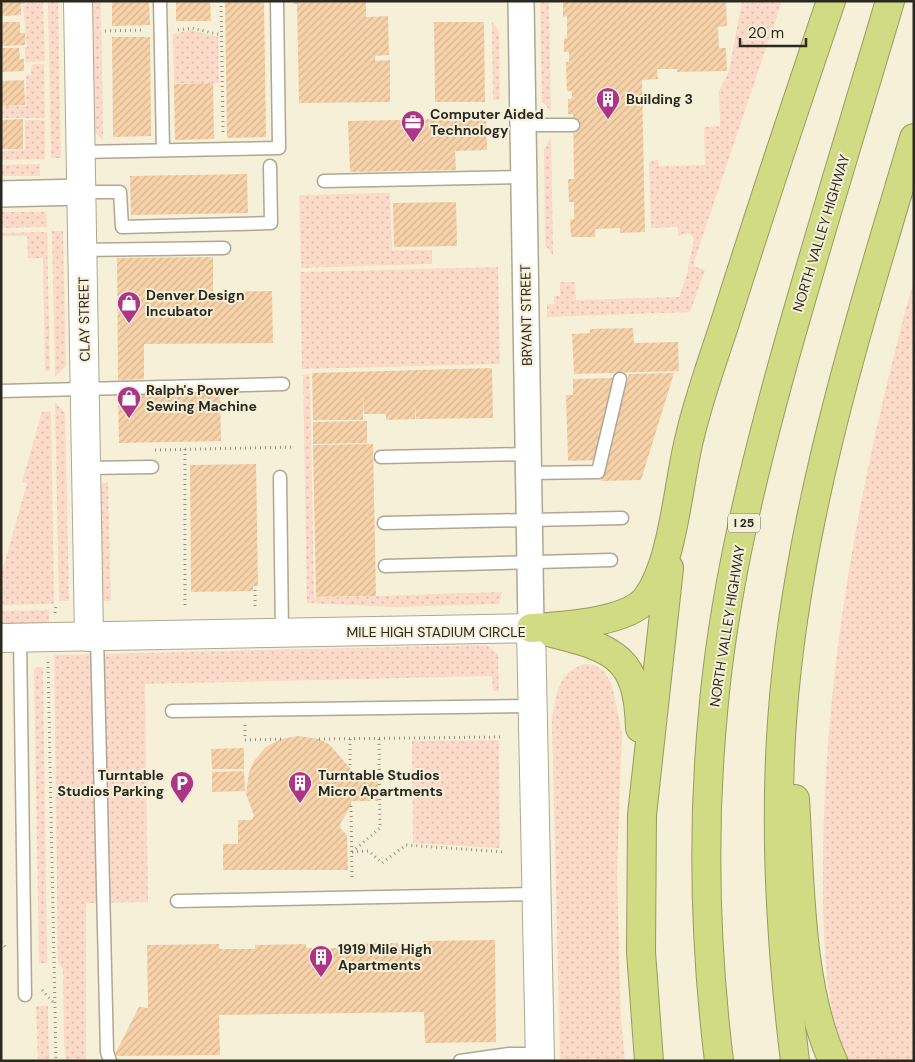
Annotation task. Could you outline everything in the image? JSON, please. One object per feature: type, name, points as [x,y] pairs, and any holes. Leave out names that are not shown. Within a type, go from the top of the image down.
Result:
[{"type":"highway","points":[[531,628],[578,625],[616,616],[644,600],[656,582],[667,552],[690,435],[765,196],[831,1]]},
{"type":"highway","name":"NORTH VALLEY HIGHWAY","points":[[720,1061],[710,967],[707,883],[712,714],[722,642],[744,521],[773,401],[806,280],[890,1]]},
{"type":"highway","points":[[795,1061],[780,920],[778,860],[782,721],[800,578],[831,426],[866,298],[914,138]]},
{"type":"highway","points":[[642,837],[676,504]]},
{"type":"highway","points":[[800,578],[795,631],[793,714],[794,787],[801,893],[815,1001],[833,1061]]},
{"type":"highway","points":[[531,628],[600,648],[627,666],[634,682],[639,704],[642,837],[641,952],[650,1061]]},
{"type":"street","name":"CLAY STREET","points":[[78,1],[86,468],[93,637]]},
{"type":"street","name":"BRYANT STREET","points":[[521,1],[531,628]]},
{"type":"street","points":[[1,194],[81,192]]},
{"type":"street","name":"MILE HIGH STADIUM CIRCLE","points":[[10,638],[531,628],[540,1058]]},
{"type":"lane","points":[[160,1],[163,150]]},
{"type":"lane","points":[[81,152],[279,148],[277,1]]},
{"type":"lane","points":[[523,125],[573,125]]},
{"type":"lane","points":[[81,192],[120,192],[122,227],[271,222],[270,166]]},
{"type":"lane","points":[[324,181],[524,177]]},
{"type":"lane","points":[[82,250],[224,248]]},
{"type":"lane","points":[[381,457],[529,464],[598,472],[620,379]]},
{"type":"lane","points":[[1,391],[283,384]]},
{"type":"lane","points":[[86,468],[152,467]]},
{"type":"lane","points":[[280,477],[282,633]]},
{"type":"lane","points":[[384,523],[622,518]]},
{"type":"lane","points":[[385,566],[611,560]]},
{"type":"lane","points":[[93,637],[108,1052],[110,1061]]},
{"type":"lane","points":[[10,638],[25,995]]},
{"type":"lane","points":[[172,711],[533,706]]},
{"type":"lane","points":[[177,901],[537,894]]},
{"type":"lane","points":[[460,1061],[509,1054],[540,1058]]},
{"type":"path","points":[[221,1],[224,149]]},
{"type":"path","points":[[105,31],[192,28],[222,35]]},
{"type":"path","points":[[148,450],[295,447]]},
{"type":"path","points":[[185,449],[185,607]]},
{"type":"path","points":[[255,586],[255,606]]},
{"type":"path","points":[[48,664],[56,1061]]},
{"type":"path","points":[[244,710],[245,740],[281,740]]},
{"type":"path","points":[[352,852],[380,828],[379,738]]},
{"type":"path","points":[[319,739],[502,738]]},
{"type":"path","points":[[350,739],[350,768]]},
{"type":"path","points":[[351,806],[352,898]]},
{"type":"path","points":[[352,852],[370,851],[382,863],[406,845],[505,852]]},
{"type":"shaded area","points":[[26,1],[43,1],[45,61],[25,62],[25,48],[27,47],[23,5],[26,5]]},
{"type":"shaded area","points":[[48,1],[58,1],[61,158],[51,158]]},
{"type":"shaded area","points":[[91,1],[101,1],[103,140],[93,131]]},
{"type":"shaded area","points":[[540,1],[549,1],[551,112],[542,101]]},
{"type":"shaded area","points":[[742,1],[782,1],[694,262],[694,266],[705,270],[690,312],[547,317],[547,304],[554,304],[554,296],[560,296],[560,282],[575,282],[576,300],[679,297],[687,274],[694,238],[688,233],[678,236],[678,227],[651,228],[649,161],[658,160],[659,166],[705,165],[704,127],[720,126],[719,91],[729,71]]},
{"type":"shaded area","points":[[492,22],[499,31],[500,100],[493,100]]},
{"type":"shaded area","points":[[191,30],[218,37],[219,83],[174,83],[173,34]]},
{"type":"shaded area","points":[[34,64],[44,64],[45,118],[1,118],[1,106],[26,106],[26,75],[31,75],[31,66]]},
{"type":"shaded area","points":[[25,120],[45,120],[45,159],[1,160],[1,151],[25,150]]},
{"type":"shaded area","points":[[551,138],[553,255],[545,245],[544,149]]},
{"type":"shaded area","points":[[40,164],[40,176],[1,176],[1,165]]},
{"type":"shaded area","points":[[390,193],[392,250],[432,250],[432,264],[301,268],[299,195]]},
{"type":"shaded area","points":[[1,212],[46,212],[47,227],[1,228]]},
{"type":"shaded area","points":[[52,231],[63,231],[66,366],[55,377]]},
{"type":"shaded area","points":[[47,232],[50,371],[45,371],[43,258],[28,258],[27,236],[1,236],[1,233]]},
{"type":"shaded area","points":[[498,267],[500,364],[302,369],[300,272]]},
{"type":"shaded area","points":[[914,279],[914,1061],[849,1061],[835,1026],[828,983],[824,939],[824,821],[828,743],[846,587],[860,509],[876,432]]},
{"type":"shaded area","points":[[310,374],[314,598],[502,592],[499,604],[394,607],[307,603],[303,375]]},
{"type":"shaded area","points":[[55,402],[65,413],[69,601],[59,601]]},
{"type":"shaded area","points":[[51,411],[54,604],[1,605],[1,576],[27,483],[22,482],[42,412]]},
{"type":"shaded area","points":[[108,482],[111,601],[100,601],[98,485]]},
{"type":"shaded area","points":[[49,610],[49,623],[1,624],[1,611]]},
{"type":"shaded area","points":[[486,645],[498,654],[499,691],[493,691],[492,676],[145,684],[148,902],[86,903],[86,1061],[66,1061],[63,969],[58,962],[54,655]]},
{"type":"shaded area","points":[[584,664],[594,665],[604,671],[612,685],[622,733],[617,873],[621,1020],[625,1061],[560,1061],[552,719],[557,693],[563,679],[575,668]]},
{"type":"shaded area","points":[[43,667],[47,963],[39,963],[34,668]]},
{"type":"shaded area","points":[[499,740],[500,848],[413,843],[412,741]]},
{"type":"shaded area","points":[[36,1006],[48,1006],[49,1061],[38,1061]]},
{"type":"building","points":[[1,1],[25,1],[25,4],[21,4],[21,15],[1,16]]},
{"type":"building","points":[[112,1],[149,1],[150,25],[112,26]]},
{"type":"building","points":[[176,1],[210,1],[211,21],[176,21]]},
{"type":"building","points":[[225,1],[264,1],[266,137],[227,138]]},
{"type":"building","points":[[294,1],[366,1],[366,17],[388,16],[389,55],[375,56],[375,61],[390,60],[390,102],[299,103],[297,4],[293,4]]},
{"type":"building","name":"Building 3","points":[[563,1],[726,1],[727,26],[718,27],[719,48],[726,48],[727,71],[677,72],[677,69],[657,69],[658,79],[642,80],[645,232],[620,233],[620,228],[595,229],[595,237],[571,237],[570,220],[574,219],[574,202],[569,202],[568,179],[574,179],[573,114],[568,114],[568,99],[572,99],[572,91],[567,91],[566,62],[569,62],[569,52],[564,52],[564,38],[567,38],[567,16],[563,17]]},
{"type":"building","points":[[1,22],[20,22],[20,33],[25,33],[25,45],[1,46]]},
{"type":"building","points":[[434,22],[484,22],[485,102],[435,102]]},
{"type":"building","points":[[112,37],[150,37],[151,136],[113,137]]},
{"type":"building","points":[[1,48],[19,48],[20,59],[24,59],[24,71],[1,72]]},
{"type":"building","points":[[24,80],[25,105],[1,106],[1,81]]},
{"type":"building","points":[[213,83],[214,139],[175,140],[174,84]]},
{"type":"building","points":[[486,118],[487,150],[455,151],[456,170],[350,172],[348,121]]},
{"type":"building","points":[[23,119],[23,149],[1,149],[1,120]]},
{"type":"building","points":[[247,174],[248,213],[131,215],[130,176]]},
{"type":"building","points":[[456,202],[457,246],[394,247],[393,203]]},
{"type":"building","points":[[213,257],[213,292],[272,291],[273,343],[144,344],[144,379],[118,380],[117,258]]},
{"type":"building","points":[[633,328],[634,343],[678,342],[679,371],[574,374],[572,334],[590,333],[590,329]]},
{"type":"building","points":[[492,368],[493,418],[416,419],[415,405],[415,419],[386,420],[386,414],[364,414],[363,397],[363,420],[313,420],[312,373]]},
{"type":"building","points":[[674,373],[641,480],[601,481],[629,374]]},
{"type":"building","points":[[613,378],[597,460],[568,461],[566,395],[573,395],[573,379]]},
{"type":"building","points":[[220,392],[221,441],[119,443],[118,394]]},
{"type":"building","points":[[367,421],[367,443],[313,444],[313,422]]},
{"type":"building","points":[[373,444],[376,596],[316,597],[313,445]]},
{"type":"building","points":[[256,464],[258,586],[253,586],[253,591],[191,592],[190,465]]},
{"type":"building","name":"Turntable Studios Micro Apartments","points":[[298,736],[319,739],[330,745],[350,768],[351,776],[378,776],[378,801],[351,801],[351,806],[340,824],[340,828],[347,835],[348,870],[223,870],[223,844],[238,844],[238,820],[252,820],[254,816],[246,794],[249,772],[254,761],[266,747],[281,739]]},
{"type":"building","points":[[244,748],[244,769],[212,769],[211,749]]},
{"type":"building","points":[[244,771],[245,791],[212,792],[212,772]]},
{"type":"building","name":"1919 Mile High Apartments","points":[[495,940],[496,1042],[425,1043],[424,1012],[219,1015],[220,1055],[114,1056],[139,1007],[148,1008],[147,945],[219,944],[219,949],[255,949],[255,945],[306,944],[306,948],[348,948],[348,944],[398,943],[398,947],[423,947],[423,941]]},
{"type":"place","name":"Building 3","points":[[608,120]]},
{"type":"place","name":"Computer Aided Technology","points":[[413,143]]},
{"type":"place","name":"Denver Design Incubator","points":[[129,324]]},
{"type":"place","name":"Ralph's Power Sewing Machine","points":[[129,419]]},
{"type":"place","name":"Turntable Studios Parking","points":[[182,804]]},
{"type":"place","name":"Turntable Studios Micro Apartments","points":[[300,804]]},
{"type":"place","name":"1919 Mile High Apartments","points":[[321,978]]}]
